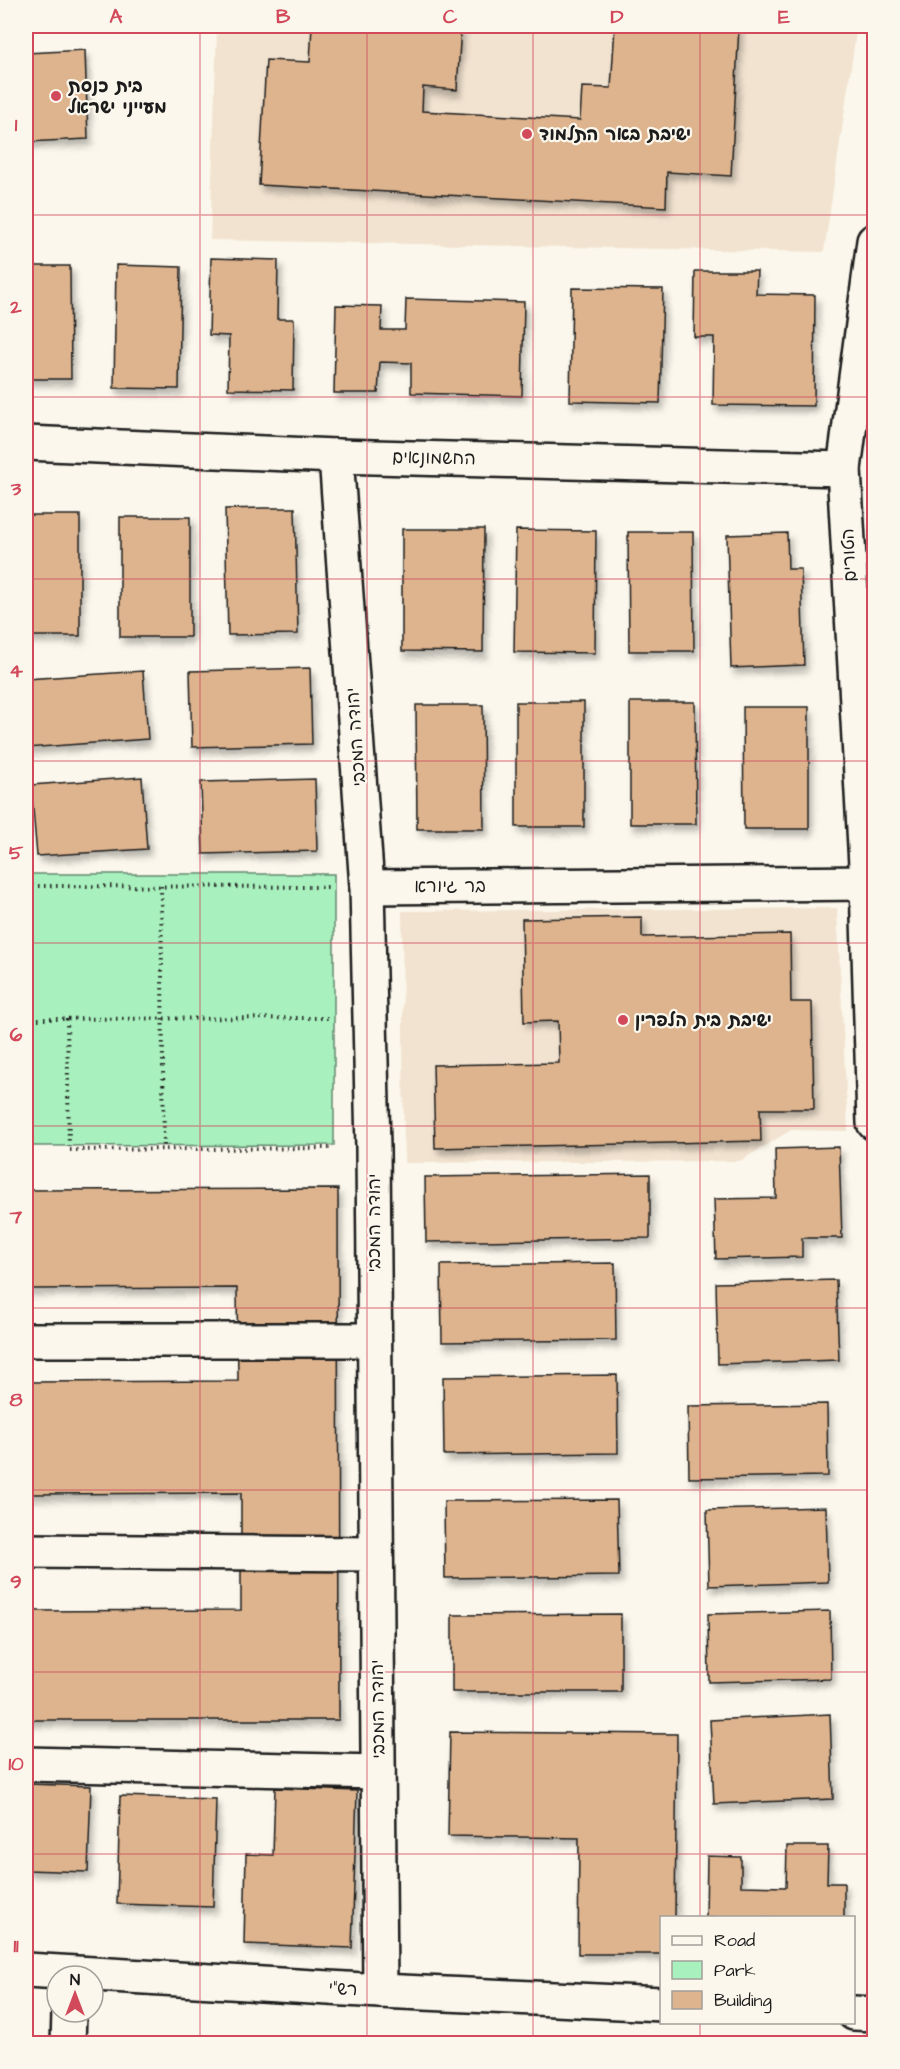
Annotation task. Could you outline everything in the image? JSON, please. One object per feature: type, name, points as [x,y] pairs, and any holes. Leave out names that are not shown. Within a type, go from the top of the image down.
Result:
[{"type":"street","name":"הטורים","points":[[874,241],[869,329],[844,469],[871,883],[874,1123]]},
{"type":"street","name":"החשמונאים","points":[[26,443],[336,456],[844,469]]},
{"type":"street","name":"יהודה המכבי","points":[[336,456],[367,887],[373,1148],[380,1991]]},
{"type":"street","name":"בר גיורא","points":[[367,887],[871,883]]},
{"type":"street","points":[[26,1340],[375,1340]]},
{"type":"street","points":[[26,1551],[376,1554]]},
{"type":"street","points":[[26,1764],[378,1772]]},
{"type":"street","name":"רש\"י","points":[[26,1970],[45,1972]]},
{"type":"street","name":"רש\"י","points":[[105,1977],[660,2004]]},
{"type":"street","points":[[855,2013],[874,2014]]},
{"type":"street","points":[[68,2043],[69,2024]]},
{"type":"path","points":[[26,885],[367,887]]},
{"type":"path","points":[[161,886],[164,1149]]},
{"type":"path","points":[[26,1019],[370,1017]]},
{"type":"path","points":[[67,1019],[69,1150],[373,1148]]},
{"type":"shaded area","name":"ישיבת באר התלמוד","points":[[261,26],[857,26],[824,252],[210,240],[217,28],[261,28]]},
{"type":"shaded area","name":"ישיבת בית הלפרין","points":[[837,908],[848,1131],[791,1130],[740,1161],[404,1163],[402,911]]},
{"type":"green space","points":[[26,874],[334,874],[334,1145],[26,1146]]},
{"type":"building","points":[[312,26],[461,26],[457,90],[423,87],[422,111],[580,120],[582,87],[611,88],[615,26],[739,26],[731,176],[667,172],[666,207],[259,185],[266,60],[310,62]]},
{"type":"building","name":"בית כנסת מעייני ישראל","points":[[85,50],[88,139],[26,142],[26,53]]},
{"type":"building","points":[[211,258],[278,260],[277,319],[294,319],[293,390],[228,389],[229,336],[209,335]]},
{"type":"building","points":[[116,265],[181,267],[179,389],[114,388]]},
{"type":"building","points":[[26,266],[70,266],[71,379],[26,379]]},
{"type":"building","points":[[695,271],[757,271],[756,294],[815,295],[814,406],[713,405],[714,337],[694,337]]},
{"type":"building","points":[[572,288],[663,289],[660,403],[570,401]]},
{"type":"building","points":[[406,299],[524,302],[522,396],[411,393],[411,363],[380,362],[378,393],[334,393],[336,305],[382,306],[381,330],[405,330]]},
{"type":"building","points":[[295,508],[298,634],[228,635],[225,509]]},
{"type":"building","points":[[26,515],[80,515],[80,636],[26,636]]},
{"type":"building","points":[[120,517],[190,517],[190,637],[120,637]]},
{"type":"building","points":[[402,529],[484,529],[483,652],[402,651]]},
{"type":"building","points":[[516,530],[596,531],[595,653],[514,652]]},
{"type":"building","points":[[628,532],[693,532],[694,651],[629,651]]},
{"type":"building","points":[[787,533],[788,569],[801,569],[804,665],[731,668],[727,535]]},
{"type":"building","points":[[310,668],[312,744],[192,747],[190,671]]},
{"type":"building","points":[[143,671],[148,739],[26,748],[26,679]]},
{"type":"building","points":[[516,702],[584,702],[584,827],[516,827]]},
{"type":"building","points":[[630,702],[695,702],[696,824],[630,824]]},
{"type":"building","points":[[416,705],[483,705],[484,829],[417,829]]},
{"type":"building","points":[[743,707],[809,707],[809,829],[744,829]]},
{"type":"building","points":[[142,777],[147,849],[37,856],[31,785]]},
{"type":"building","points":[[315,779],[317,851],[203,854],[201,782]]},
{"type":"building","points":[[642,917],[642,937],[790,934],[791,1002],[812,1002],[814,1109],[760,1109],[761,1141],[435,1148],[433,1065],[559,1063],[558,1021],[524,1022],[522,919]]},
{"type":"building","points":[[839,1147],[842,1238],[802,1238],[802,1257],[716,1259],[714,1199],[776,1198],[775,1149]]},
{"type":"building","points":[[650,1174],[650,1238],[426,1242],[425,1177]]},
{"type":"building","points":[[338,1189],[339,1720],[26,1720],[26,1611],[241,1610],[241,1493],[26,1494],[26,1382],[238,1381],[237,1288],[26,1289],[26,1190]]},
{"type":"building","points":[[615,1263],[616,1340],[442,1342],[441,1265]]},
{"type":"building","points":[[836,1280],[839,1360],[718,1364],[716,1283]]},
{"type":"building","points":[[617,1375],[618,1453],[444,1455],[443,1377]]},
{"type":"building","points":[[827,1404],[828,1476],[689,1478],[688,1406]]},
{"type":"building","points":[[617,1500],[619,1576],[445,1578],[444,1501]]},
{"type":"building","points":[[826,1507],[828,1582],[709,1586],[707,1510]]},
{"type":"building","points":[[830,1611],[831,1679],[709,1682],[708,1614]]},
{"type":"building","points":[[621,1614],[621,1692],[452,1692],[452,1615]]},
{"type":"building","points":[[830,1714],[833,1799],[714,1804],[710,1720]]},
{"type":"building","points":[[450,1732],[677,1734],[675,1916],[660,1916],[660,1954],[578,1954],[579,1838],[448,1836]]},
{"type":"building","points":[[26,1784],[91,1786],[88,1872],[26,1870]]},
{"type":"building","points":[[275,1788],[357,1791],[352,1948],[244,1944],[246,1854],[273,1855]]},
{"type":"building","points":[[120,1796],[216,1799],[213,1907],[117,1904]]},
{"type":"building","points":[[787,1846],[828,1846],[827,1883],[844,1883],[844,1916],[706,1916],[707,1856],[741,1857],[741,1886],[786,1887]]},
{"type":"place","name":"בית כנסת מעייני ישראל","points":[[56,96]]},
{"type":"place","name":"ישיבת באר התלמוד","points":[[527,134]]},
{"type":"place","name":"ישיבת בית הלפרין","points":[[623,1020]]}]
